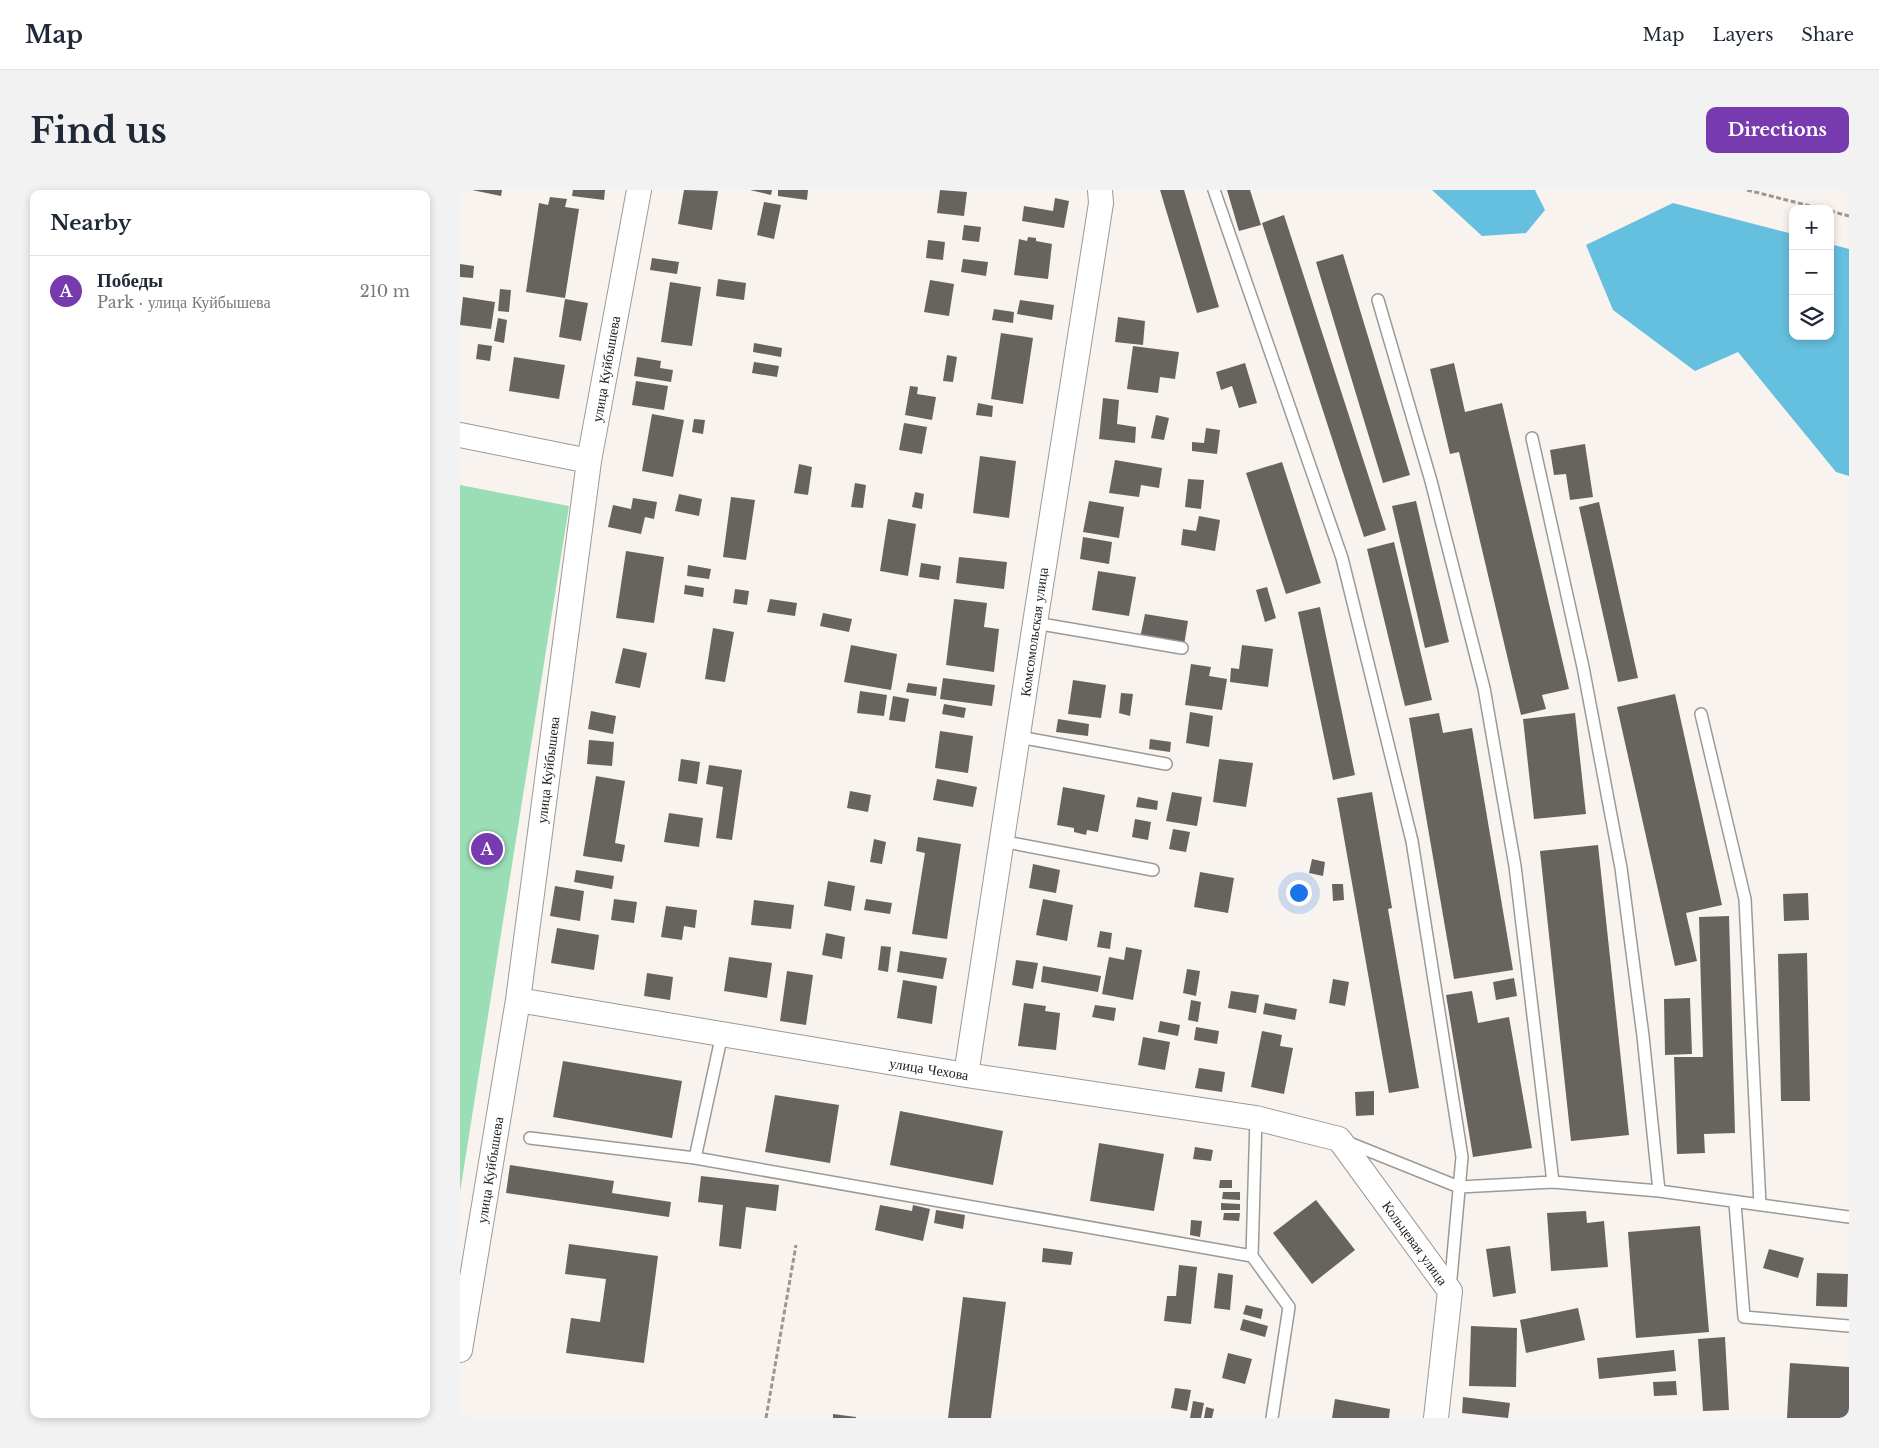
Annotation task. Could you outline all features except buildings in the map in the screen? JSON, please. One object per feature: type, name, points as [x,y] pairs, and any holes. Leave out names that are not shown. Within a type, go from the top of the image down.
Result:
[{"type":"street","name":"улица Куйбышева","points":[[460,1350],[518,1000],[588,461],[639,190]]},
{"type":"street","name":"Комсомольская улица","points":[[966,1075],[1101,203],[1100,190]]},
{"type":"street","points":[[460,435],[588,461]]},
{"type":"street","name":"улица Чехова","points":[[518,1000],[966,1075],[1256,1118],[1340,1139]]},
{"type":"street","name":"Кольцевая улица","points":[[1340,1139],[1450,1291],[1436,1418]]},
{"type":"lane","points":[[1214,190],[1342,558],[1410,832],[1462,1157],[1450,1291]]},
{"type":"lane","points":[[1378,300],[1431,481],[1484,688],[1515,866],[1553,1182]]},
{"type":"lane","points":[[1532,438],[1583,667],[1621,868],[1643,1036],[1659,1191]]},
{"type":"lane","points":[[1035,623],[1182,648]]},
{"type":"lane","points":[[1701,714],[1745,899],[1760,1205]]},
{"type":"lane","points":[[1019,737],[1166,764]]},
{"type":"lane","points":[[1002,841],[1153,870]]},
{"type":"lane","points":[[695,1158],[722,1034]]},
{"type":"lane","points":[[1256,1118],[1252,1256],[1290,1308],[1272,1418]]},
{"type":"lane","points":[[530,1138],[695,1158],[1252,1256]]},
{"type":"lane","points":[[1340,1139],[1460,1187],[1553,1182],[1659,1191],[1734,1203],[1849,1217]]},
{"type":"lane","points":[[1734,1203],[1744,1317],[1849,1326]]},
{"type":"path","points":[[1747,190],[1806,205]]},
{"type":"path","points":[[1834,212],[1849,216]]},
{"type":"path","points":[[766,1418],[796,1245]]},
{"type":"green space","points":[[460,485],[569,506],[460,1192]]},
{"type":"water","points":[[1432,190],[1535,190],[1545,210],[1526,233],[1482,236]]},
{"type":"water","points":[[1673,203],[1789,233],[1789,340],[1834,340],[1834,245],[1849,249],[1849,476],[1836,472],[1738,352],[1695,371],[1613,310],[1586,245]]},
{"type":"place","name":"Победы","points":[[487,849]]}]
